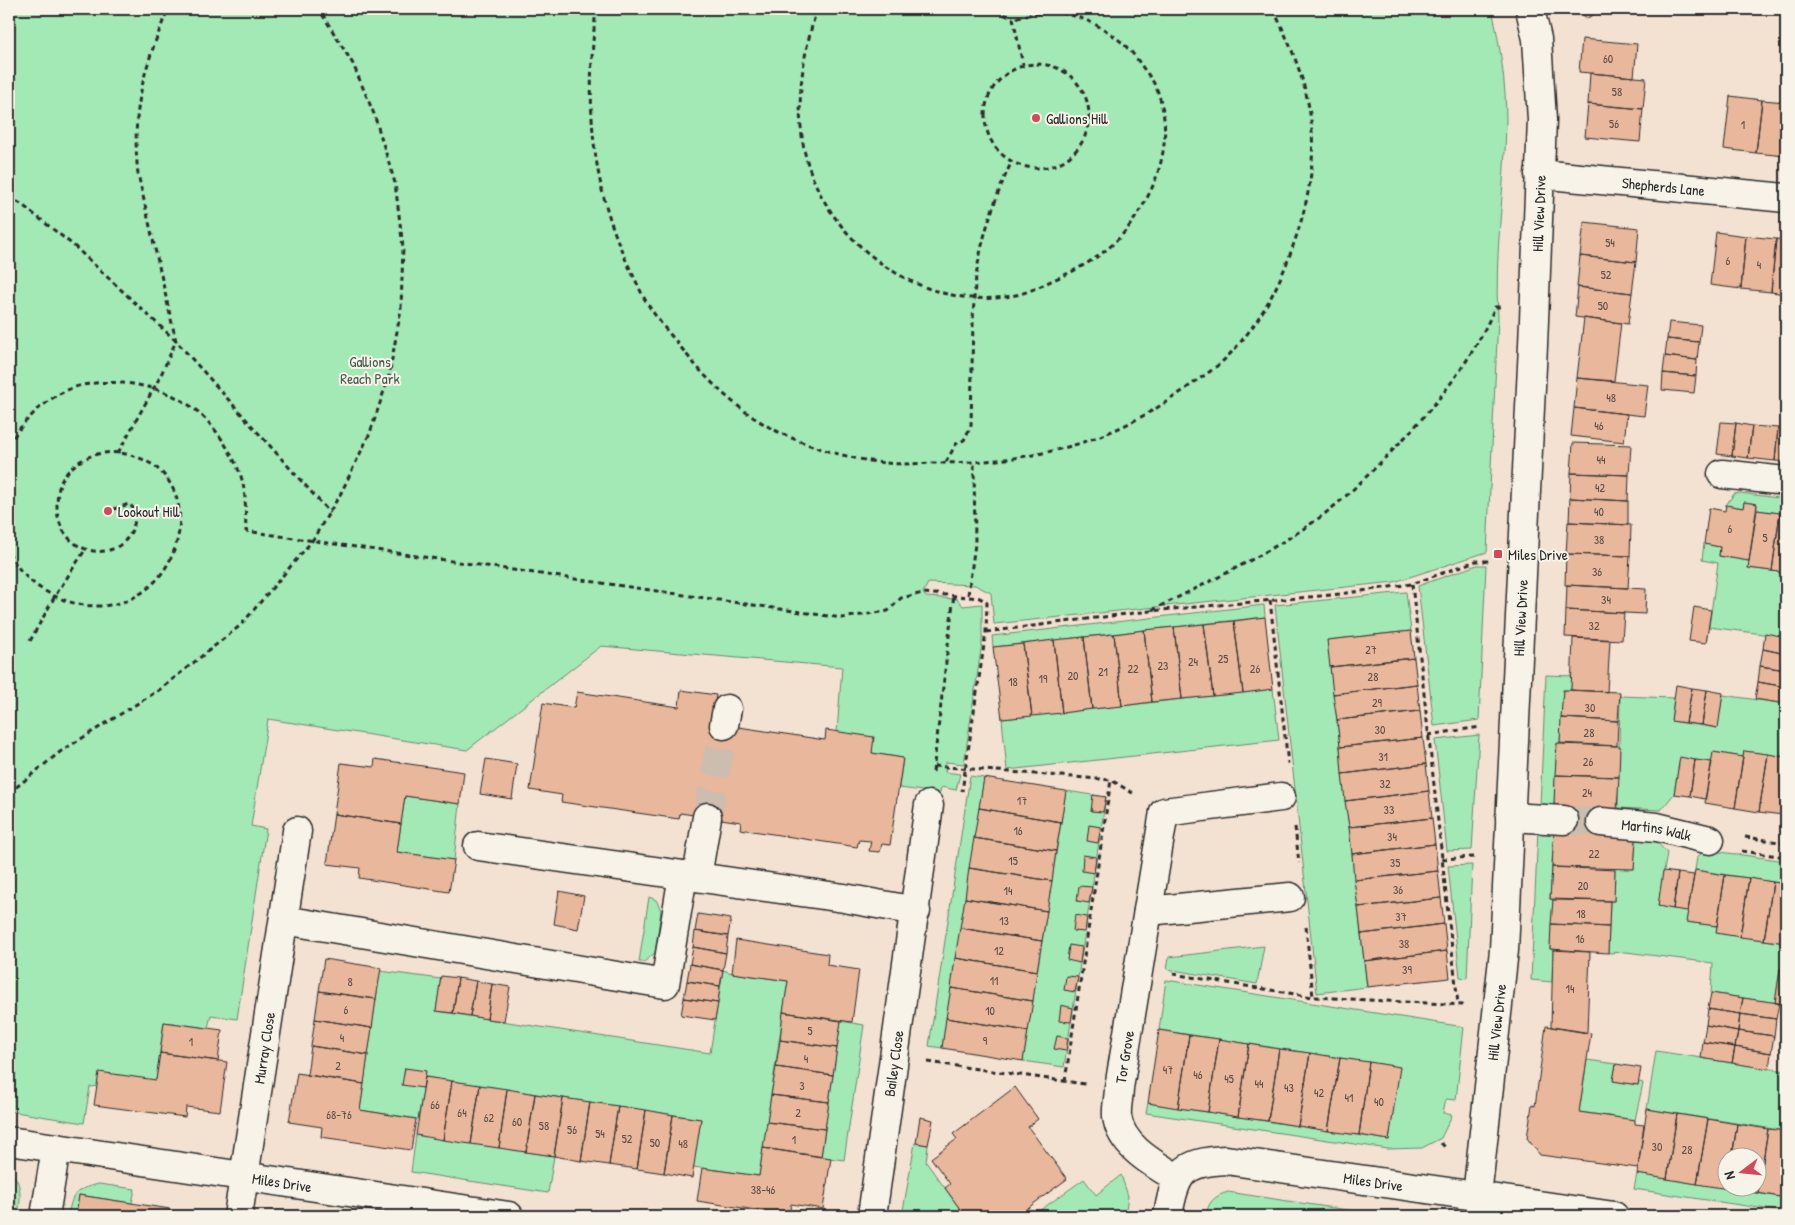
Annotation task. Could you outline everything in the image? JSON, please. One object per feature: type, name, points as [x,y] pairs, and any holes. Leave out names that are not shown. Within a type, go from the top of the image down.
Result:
[{"type":"street","name":"Hill View Drive","points":[[1477,1196],[1504,950],[1540,174],[1542,120],[1537,39],[1530,9]]},
{"type":"street","name":"Shepherds Lane","points":[[1540,174],[1786,198]]},
{"type":"street","points":[[1722,474],[1786,481]]},
{"type":"street","points":[[1164,812],[1281,797]]},
{"type":"street","name":"Bailey Close","points":[[872,1216],[916,911],[929,802]]},
{"type":"street","name":"Tor Grove","points":[[1164,812],[1117,1116],[1123,1136],[1143,1156],[1177,1178]]},
{"type":"street","points":[[284,920],[665,984],[690,876],[707,817]]},
{"type":"street","points":[[1510,818],[1564,820]]},
{"type":"street","name":"Martins Walk","points":[[1601,822],[1657,827],[1710,840]]},
{"type":"street","name":"Murray Close","points":[[238,1216],[297,831]]},
{"type":"street","points":[[478,846],[844,898],[916,911]]},
{"type":"street","points":[[1148,911],[1290,897]]},
{"type":"street","name":"Miles Drive","points":[[9,1141],[509,1216]]},
{"type":"street","points":[[45,1216],[56,1148]]},
{"type":"street","name":"Miles Drive","points":[[1177,1178],[1186,1168],[1202,1161],[1226,1160],[1614,1216]]},
{"type":"street","points":[[1168,1216],[1177,1178]]},
{"type":"path","points":[[118,453],[176,341],[138,174],[135,146],[137,106],[148,58],[168,9]]},
{"type":"path","points":[[9,793],[60,752],[159,690],[241,625],[312,541],[330,512],[370,433],[389,376],[401,310],[403,247],[395,183],[374,114],[353,64],[319,9]]},
{"type":"path","points":[[596,9],[591,64],[591,122],[595,160],[604,201],[622,253],[655,315],[695,367],[727,398],[766,425],[829,452],[886,463],[974,463],[1028,457],[1078,444],[1120,430],[1161,406],[1224,360],[1253,326],[1272,297],[1304,216],[1310,189],[1314,142],[1307,96],[1288,40],[1272,9]]},
{"type":"path","points":[[817,9],[807,41],[801,80],[801,112],[804,148],[821,198],[848,236],[869,255],[897,274],[931,289],[974,298],[1020,294],[1084,268],[1121,238],[1144,204],[1161,168],[1166,131],[1156,87],[1131,48],[1099,26],[1077,18],[1052,12],[1013,18],[1000,13],[997,9]]},
{"type":"path","points":[[1013,18],[1024,65]]},
{"type":"path","points":[[1041,64],[1057,68],[1072,77],[1083,90],[1089,106],[1090,123],[1085,140],[1075,154],[1061,164],[1045,169],[1028,168],[1012,163],[1000,154],[992,144],[984,117],[986,103],[991,90],[1000,79],[1024,65],[1041,64]]},
{"type":"path","points":[[945,463],[956,444],[964,440],[971,426],[974,298],[988,224],[1012,163]]},
{"type":"path","points":[[9,197],[21,204],[73,245],[176,341],[330,512]]},
{"type":"path","points":[[1150,611],[1263,554],[1314,522],[1352,491],[1415,429],[1459,374],[1487,327],[1495,307]]},
{"type":"path","points":[[9,445],[16,430],[42,406],[72,388],[113,382],[153,388],[189,404],[213,428],[229,452],[245,490],[246,531],[842,618],[888,611],[902,598],[923,593],[954,594],[968,595],[980,598],[987,603],[986,632],[959,804],[929,802],[954,594]]},
{"type":"path","points":[[9,552],[32,584],[76,604],[110,605],[135,597],[154,583],[167,568],[178,536],[178,504],[168,481],[154,466],[133,455],[118,453],[91,455],[62,480],[57,497],[57,514],[65,536],[85,550],[106,552],[123,544],[135,522],[136,511],[129,504],[108,511]]},
{"type":"path","points":[[968,595],[975,544],[974,463]]},
{"type":"path","points":[[30,642],[55,596],[85,550]]},
{"type":"path","points":[[986,632],[1150,611],[1412,584],[1476,561],[1487,562]]},
{"type":"path","points":[[1412,584],[1458,1004]]},
{"type":"path","points":[[1270,600],[1288,766]]},
{"type":"path","points":[[1428,735],[1485,726]]},
{"type":"path","points":[[934,766],[1111,780],[1164,812]]},
{"type":"path","points":[[1065,1081],[1111,780]]},
{"type":"path","points":[[1294,823],[1299,869]]},
{"type":"path","points":[[1738,850],[1786,857]]},
{"type":"path","points":[[1442,859],[1480,857]]},
{"type":"path","points":[[1305,924],[1313,997]]},
{"type":"path","points":[[1139,969],[1313,997],[1472,1006]]},
{"type":"path","points":[[895,1058],[1093,1085]]},
{"type":"path","points":[[1442,1144],[1447,1149]]},
{"type":"green space","name":"Gallions Reach Park","points":[[9,9],[1492,9],[1502,65],[1506,122],[1497,270],[1498,319],[1487,552],[1394,582],[994,624],[991,593],[975,585],[928,583],[923,593],[926,597],[957,599],[963,606],[982,604],[982,643],[964,764],[946,762],[945,772],[960,774],[956,790],[941,787],[940,793],[899,788],[903,758],[872,753],[837,732],[842,667],[601,646],[467,750],[268,719],[251,826],[266,829],[237,1019],[211,1015],[208,1028],[164,1022],[156,1080],[90,1087],[84,1123],[9,1111]]},
{"type":"green space","points":[[1740,493],[1786,499],[1786,514],[1757,510],[1757,504],[1744,502],[1743,508],[1726,505],[1734,494]]},
{"type":"green space","points":[[1704,544],[1720,547],[1719,556],[1749,561],[1748,568],[1786,573],[1786,637],[1709,627],[1718,563],[1702,560]]},
{"type":"green space","points":[[1477,565],[1486,565],[1479,720],[1434,726],[1418,586]]},
{"type":"green space","points":[[1406,592],[1411,631],[1328,640],[1367,987],[1317,993],[1275,605]]},
{"type":"green space","points":[[1264,605],[1265,617],[993,647],[992,636]]},
{"type":"green space","points":[[1546,675],[1572,676],[1571,690],[1563,690],[1560,744],[1557,744],[1554,807],[1540,806]]},
{"type":"green space","points":[[1273,689],[1279,740],[1007,770],[1002,719]]},
{"type":"green space","points":[[1723,695],[1786,704],[1786,757],[1744,751],[1743,757],[1713,752],[1712,762],[1680,758],[1674,794],[1661,810],[1618,808],[1620,696],[1674,698],[1671,721],[1717,728]]},
{"type":"green space","points":[[1479,735],[1472,850],[1447,851],[1435,740]]},
{"type":"green space","points":[[970,776],[984,778],[942,1048],[929,1046]]},
{"type":"green space","points":[[1066,791],[1106,797],[1064,1067],[1023,1061]]},
{"type":"green space","points":[[405,796],[460,804],[454,860],[397,852]]},
{"type":"green space","points":[[1538,830],[1554,831],[1550,899],[1553,900],[1550,949],[1553,950],[1552,982],[1531,980]]},
{"type":"green space","points":[[1636,839],[1655,840],[1667,853],[1658,906],[1688,911],[1687,922],[1717,926],[1717,933],[1786,943],[1786,970],[1780,969],[1775,1003],[1711,993],[1713,963],[1626,952],[1608,953],[1610,901],[1614,901],[1615,868],[1634,869]]},
{"type":"green space","points":[[1706,850],[1786,861],[1786,884],[1695,870],[1697,857]]},
{"type":"green space","points":[[1472,865],[1467,978],[1460,977],[1448,866]]},
{"type":"green space","points":[[649,897],[656,900],[661,910],[655,953],[644,962],[639,962]]},
{"type":"green space","points":[[1264,946],[1257,984],[1167,969],[1169,957]]},
{"type":"green space","points":[[723,970],[788,981],[759,1176],[693,1167],[701,1119],[425,1077],[418,1119],[360,1110],[380,971],[441,979],[436,1011],[710,1053]]},
{"type":"green space","points":[[1166,980],[1464,1027],[1456,1100],[1446,1099],[1443,1113],[1452,1115],[1441,1138],[1422,1148],[1388,1149],[1146,1113],[1148,1103],[1389,1140],[1399,1067],[1159,1030]]},
{"type":"green space","points":[[841,1021],[864,1025],[844,1160],[821,1157]]},
{"type":"green space","points":[[1656,1051],[1786,1071],[1786,1131],[1647,1109]]},
{"type":"green space","points":[[1587,1060],[1616,1064],[1613,1081],[1638,1085],[1639,1082],[1643,1083],[1635,1120],[1579,1112]]},
{"type":"green space","points":[[416,1135],[554,1156],[548,1193],[411,1172]]},
{"type":"green space","points":[[915,1143],[928,1145],[926,1162],[965,1216],[902,1216]]},
{"type":"green space","points":[[9,1172],[14,1176],[19,1186],[18,1216],[9,1215]]},
{"type":"green space","points":[[1637,1174],[1718,1187],[1718,1198],[1768,1198],[1768,1195],[1786,1198],[1786,1212],[1634,1189]]},
{"type":"green space","points":[[1121,1175],[1128,1196],[1125,1216],[1032,1216],[1084,1179],[1096,1195]]},
{"type":"green space","points":[[99,1184],[135,1189],[132,1203],[79,1195],[76,1216],[68,1216],[71,1202],[76,1193]]},
{"type":"green space","points":[[1228,1192],[1387,1216],[1206,1216],[1212,1200]]},
{"type":"building","points":[[1580,9],[1602,9],[1586,19]]},
{"type":"building","points":[[1582,39],[1637,44],[1634,77],[1579,72]]},
{"type":"building","points":[[1590,73],[1646,78],[1643,109],[1588,104]]},
{"type":"building","points":[[1730,96],[1762,100],[1756,153],[1724,149]]},
{"type":"building","points":[[1762,100],[1786,102],[1785,156],[1756,153]]},
{"type":"building","points":[[1588,104],[1643,109],[1640,142],[1585,137]]},
{"type":"building","points":[[1584,222],[1639,228],[1636,262],[1580,256]]},
{"type":"building","points":[[1716,232],[1746,236],[1741,289],[1710,285]]},
{"type":"building","points":[[1746,236],[1776,239],[1771,292],[1741,289]]},
{"type":"building","points":[[1776,239],[1786,240],[1786,294],[1771,292]]},
{"type":"building","points":[[1580,256],[1636,262],[1632,293],[1577,287]]},
{"type":"building","points":[[1578,287],[1632,293],[1628,324],[1575,317]]},
{"type":"building","points":[[1584,318],[1621,323],[1614,381],[1577,378]]},
{"type":"building","points":[[1669,322],[1701,325],[1699,342],[1667,339]]},
{"type":"building","points":[[1667,339],[1699,342],[1697,360],[1665,356]]},
{"type":"building","points":[[1665,356],[1697,360],[1696,376],[1663,373]]},
{"type":"building","points":[[1663,373],[1696,376],[1694,393],[1662,390]]},
{"type":"building","points":[[1577,378],[1648,385],[1644,416],[1574,408]]},
{"type":"building","points":[[1574,408],[1627,414],[1624,442],[1571,436]]},
{"type":"building","points":[[1721,422],[1736,423],[1732,456],[1717,454]]},
{"type":"building","points":[[1736,423],[1752,426],[1748,458],[1732,456]]},
{"type":"building","points":[[1752,426],[1778,428],[1775,461],[1748,458]]},
{"type":"building","points":[[1778,428],[1786,429],[1786,462],[1775,461]]},
{"type":"building","points":[[1573,443],[1631,445],[1629,475],[1571,473]]},
{"type":"building","points":[[1571,473],[1629,475],[1628,501],[1570,498]]},
{"type":"building","points":[[1570,498],[1628,501],[1628,525],[1569,522]]},
{"type":"building","points":[[1744,502],[1757,504],[1749,561],[1719,556],[1720,547],[1704,544],[1709,508],[1725,511],[1726,505],[1743,508]]},
{"type":"building","points":[[1757,510],[1780,513],[1772,571],[1748,568]]},
{"type":"building","points":[[1780,513],[1786,514],[1786,573],[1772,571]]},
{"type":"building","points":[[1568,522],[1631,525],[1630,556],[1566,554]]},
{"type":"building","points":[[1566,554],[1630,556],[1628,588],[1565,585]]},
{"type":"building","points":[[1567,585],[1646,589],[1645,614],[1566,610]]},
{"type":"building","points":[[1694,607],[1711,610],[1706,643],[1689,641]]},
{"type":"building","points":[[1566,610],[1624,613],[1622,640],[1565,637]]},
{"type":"building","points":[[1265,617],[1273,689],[1243,693],[1234,621]]},
{"type":"building","points":[[1234,621],[1243,693],[1213,696],[1204,624]]},
{"type":"building","points":[[1204,624],[1213,696],[1182,699],[1174,627]]},
{"type":"building","points":[[1174,627],[1182,699],[1152,702],[1144,630]]},
{"type":"building","points":[[1144,630],[1152,702],[1122,706],[1114,634]]},
{"type":"building","points":[[1411,631],[1414,658],[1330,667],[1327,640]]},
{"type":"building","points":[[1765,633],[1786,637],[1786,654],[1763,649]]},
{"type":"building","points":[[1114,634],[1122,706],[1092,709],[1084,637]]},
{"type":"building","points":[[1084,637],[1092,709],[1062,713],[1054,640]]},
{"type":"building","points":[[1573,638],[1610,640],[1607,692],[1571,690]]},
{"type":"building","points":[[1054,640],[1062,713],[1032,716],[1023,644]]},
{"type":"building","points":[[1023,644],[1032,716],[1002,719],[993,647]]},
{"type":"building","points":[[1763,649],[1786,654],[1786,670],[1760,666]]},
{"type":"building","points":[[1414,658],[1417,684],[1333,694],[1330,667]]},
{"type":"building","points":[[1760,666],[1786,670],[1786,687],[1758,682]]},
{"type":"building","points":[[1758,682],[1786,687],[1786,704],[1755,699]]},
{"type":"building","points":[[1417,684],[1420,711],[1337,720],[1333,694]]},
{"type":"building","points":[[1676,685],[1692,688],[1686,723],[1671,721]]},
{"type":"building","points":[[1692,688],[1707,690],[1702,725],[1686,723]]},
{"type":"building","points":[[681,690],[716,695],[712,723],[825,740],[826,730],[874,737],[872,753],[903,758],[890,845],[882,844],[880,852],[869,851],[871,841],[859,840],[857,847],[740,829],[741,822],[680,813],[679,819],[561,802],[562,795],[530,790],[543,703],[574,708],[577,692],[679,707]]},
{"type":"building","points":[[1563,690],[1620,692],[1618,721],[1561,718]]},
{"type":"building","points":[[1707,690],[1723,693],[1718,728],[1702,725]]},
{"type":"building","points":[[1420,711],[1423,738],[1340,747],[1337,720]]},
{"type":"building","points":[[1561,718],[1618,721],[1617,746],[1560,744]]},
{"type":"building","points":[[1423,738],[1426,764],[1342,774],[1340,747]]},
{"type":"building","points":[[1557,743],[1620,746],[1619,777],[1555,775]]},
{"type":"building","points":[[1744,751],[1768,754],[1759,812],[1735,808]]},
{"type":"building","points":[[1713,752],[1743,757],[1735,808],[1705,803]]},
{"type":"building","points":[[1768,754],[1786,757],[1786,792],[1783,815],[1759,812]]},
{"type":"building","points":[[1680,757],[1695,760],[1690,796],[1674,794]]},
{"type":"building","points":[[375,759],[464,772],[460,804],[405,796],[401,824],[334,814],[341,763],[374,767]]},
{"type":"building","points":[[486,759],[517,764],[512,799],[480,794]]},
{"type":"building","points":[[1695,760],[1712,762],[1705,799],[1690,796]]},
{"type":"building","points":[[1426,764],[1429,791],[1345,801],[1342,774]]},
{"type":"building","points":[[1555,775],[1619,777],[1617,810],[1554,807]]},
{"type":"building","points":[[984,778],[1066,791],[1061,822],[979,808]]},
{"type":"building","points":[[1429,791],[1432,818],[1349,827],[1345,801]]},
{"type":"building","points":[[1786,792],[1786,816],[1783,815]]},
{"type":"building","points":[[1093,795],[1106,797],[1103,812],[1091,811]]},
{"type":"building","points":[[979,808],[1061,822],[1056,851],[974,838]]},
{"type":"building","points":[[1565,808],[1602,810],[1601,834],[1564,832]]},
{"type":"building","points":[[334,814],[401,824],[397,852],[454,860],[449,892],[359,878],[360,868],[327,864]]},
{"type":"building","points":[[1432,818],[1435,844],[1352,854],[1349,827]]},
{"type":"building","points":[[1089,825],[1101,827],[1098,843],[1087,841]]},
{"type":"building","points":[[1554,831],[1617,835],[1617,837],[1636,839],[1634,869],[1552,867]]},
{"type":"building","points":[[974,838],[1056,851],[1052,881],[969,868]]},
{"type":"building","points":[[1435,844],[1438,871],[1354,880],[1352,854]]},
{"type":"building","points":[[1083,855],[1096,857],[1094,873],[1082,871]]},
{"type":"building","points":[[1552,867],[1615,870],[1614,901],[1550,899]]},
{"type":"building","points":[[969,868],[1052,881],[1047,911],[965,898]]},
{"type":"building","points":[[1695,870],[1725,875],[1717,926],[1686,922]]},
{"type":"building","points":[[1438,871],[1441,898],[1358,907],[1354,880]]},
{"type":"building","points":[[1663,871],[1678,873],[1673,909],[1658,906]]},
{"type":"building","points":[[1678,873],[1694,875],[1688,911],[1673,909]]},
{"type":"building","points":[[1725,875],[1749,878],[1740,937],[1716,933]]},
{"type":"building","points":[[1749,878],[1773,882],[1764,940],[1740,937]]},
{"type":"building","points":[[1773,882],[1786,884],[1786,943],[1764,940]]},
{"type":"building","points":[[1079,886],[1092,887],[1089,903],[1077,901]]},
{"type":"building","points":[[559,891],[584,896],[578,929],[554,924]]},
{"type":"building","points":[[965,898],[1047,911],[1042,941],[960,928]]},
{"type":"building","points":[[1441,898],[1444,924],[1361,934],[1358,907]]},
{"type":"building","points":[[1553,900],[1610,901],[1609,927],[1551,924]]},
{"type":"building","points":[[698,914],[731,919],[728,936],[695,931]]},
{"type":"building","points":[[1075,915],[1087,917],[1085,932],[1073,931]]},
{"type":"building","points":[[1444,924],[1447,951],[1364,961],[1361,934]]},
{"type":"building","points":[[1551,924],[1609,927],[1608,953],[1550,949]]},
{"type":"building","points":[[960,928],[1042,941],[1037,971],[955,958]]},
{"type":"building","points":[[695,931],[728,936],[726,953],[693,947]]},
{"type":"building","points":[[736,940],[828,954],[827,965],[859,970],[852,1022],[783,1012],[788,981],[732,973]]},
{"type":"building","points":[[1069,945],[1082,947],[1080,963],[1067,960]]},
{"type":"building","points":[[693,947],[726,953],[723,970],[690,964]]},
{"type":"building","points":[[1553,950],[1590,952],[1587,1033],[1551,1027]]},
{"type":"building","points":[[1447,951],[1450,978],[1367,987],[1364,961]]},
{"type":"building","points":[[955,958],[1037,971],[1033,1001],[951,988]]},
{"type":"building","points":[[324,959],[381,968],[376,999],[319,991]]},
{"type":"building","points":[[690,964],[723,970],[720,986],[687,981]]},
{"type":"building","points":[[1780,969],[1786,970],[1786,1004],[1775,1003]]},
{"type":"building","points":[[441,976],[458,978],[453,1013],[436,1011]]},
{"type":"building","points":[[1066,976],[1078,977],[1075,992],[1064,990]]},
{"type":"building","points":[[458,978],[476,981],[470,1016],[453,1013]]},
{"type":"building","points":[[476,981],[492,984],[487,1019],[470,1016]]},
{"type":"building","points":[[687,981],[720,986],[718,1003],[684,998]]},
{"type":"building","points":[[492,984],[510,987],[504,1021],[487,1019]]},
{"type":"building","points":[[951,988],[1033,1001],[1028,1031],[946,1018]]},
{"type":"building","points":[[319,991],[376,999],[372,1028],[315,1019]]},
{"type":"building","points":[[1711,993],[1743,998],[1740,1014],[1708,1009]]},
{"type":"building","points":[[684,998],[718,1003],[715,1020],[681,1015]]},
{"type":"building","points":[[1743,998],[1779,1003],[1776,1019],[1740,1014]]},
{"type":"building","points":[[1061,1005],[1073,1008],[1071,1022],[1059,1021]]},
{"type":"building","points":[[1708,1009],[1740,1014],[1738,1031],[1706,1025]]},
{"type":"building","points":[[783,1012],[841,1021],[837,1048],[780,1040]]},
{"type":"building","points":[[1740,1014],[1776,1019],[1774,1036],[1738,1031]]},
{"type":"building","points":[[946,1018],[1028,1031],[1023,1061],[942,1048]]},
{"type":"building","points":[[315,1019],[372,1028],[368,1055],[311,1046]]},
{"type":"building","points":[[164,1022],[222,1030],[218,1061],[160,1053]]},
{"type":"building","points":[[1706,1025],[1738,1031],[1735,1047],[1703,1042]]},
{"type":"building","points":[[1546,1026],[1591,1033],[1579,1112],[1635,1120],[1635,1124],[1644,1125],[1638,1168],[1540,1155],[1527,1138],[1532,1105],[1535,1106]]},
{"type":"building","points":[[1159,1030],[1189,1035],[1178,1108],[1148,1103]]},
{"type":"building","points":[[1738,1031],[1774,1036],[1771,1053],[1735,1047]]},
{"type":"building","points":[[1189,1035],[1219,1039],[1208,1112],[1178,1108]]},
{"type":"building","points":[[1057,1036],[1068,1038],[1066,1051],[1054,1049]]},
{"type":"building","points":[[1219,1039],[1249,1044],[1238,1117],[1208,1112]]},
{"type":"building","points":[[780,1040],[837,1048],[833,1075],[776,1067]]},
{"type":"building","points":[[1703,1042],[1735,1047],[1732,1063],[1701,1058]]},
{"type":"building","points":[[1249,1044],[1279,1049],[1268,1121],[1238,1117]]},
{"type":"building","points":[[311,1046],[368,1055],[364,1084],[307,1075]]},
{"type":"building","points":[[1735,1047],[1771,1053],[1769,1069],[1732,1063]]},
{"type":"building","points":[[1279,1049],[1310,1053],[1298,1126],[1268,1121]]},
{"type":"building","points":[[160,1053],[227,1062],[220,1111],[186,1107],[185,1117],[94,1105],[99,1072],[156,1080]]},
{"type":"building","points":[[1310,1053],[1340,1058],[1328,1131],[1298,1126]]},
{"type":"building","points":[[1340,1058],[1369,1062],[1359,1135],[1328,1131]]},
{"type":"building","points":[[1369,1062],[1400,1067],[1389,1140],[1359,1135]]},
{"type":"building","points":[[1616,1064],[1641,1068],[1638,1085],[1613,1081]]},
{"type":"building","points":[[776,1067],[833,1075],[829,1102],[771,1095]]},
{"type":"building","points":[[405,1068],[426,1071],[423,1088],[402,1085]]},
{"type":"building","points":[[297,1073],[364,1084],[360,1110],[416,1119],[411,1150],[321,1137],[322,1127],[289,1122]]},
{"type":"building","points":[[425,1077],[452,1081],[443,1140],[416,1135]]},
{"type":"building","points":[[452,1081],[480,1085],[471,1144],[443,1140]]},
{"type":"building","points":[[480,1085],[507,1089],[499,1148],[471,1144]]},
{"type":"building","points":[[1015,1087],[1038,1119],[1028,1127],[1067,1179],[1017,1216],[965,1216],[945,1188],[950,1184],[931,1158],[957,1139],[953,1134]]},
{"type":"building","points":[[507,1089],[535,1094],[526,1152],[499,1148]]},
{"type":"building","points":[[535,1094],[563,1098],[554,1156],[526,1152]]},
{"type":"building","points":[[771,1095],[829,1102],[825,1129],[767,1122]]},
{"type":"building","points":[[563,1098],[590,1102],[581,1161],[554,1156]]},
{"type":"building","points":[[590,1102],[618,1106],[609,1165],[581,1161]]},
{"type":"building","points":[[618,1106],[646,1110],[637,1169],[609,1165]]},
{"type":"building","points":[[1647,1109],[1677,1114],[1667,1179],[1637,1174]]},
{"type":"building","points":[[646,1110],[673,1115],[664,1173],[637,1169]]},
{"type":"building","points":[[1677,1114],[1708,1119],[1697,1184],[1667,1179]]},
{"type":"building","points":[[673,1115],[701,1119],[692,1178],[664,1173]]},
{"type":"building","points":[[920,1117],[933,1120],[928,1145],[916,1143]]},
{"type":"building","points":[[1708,1119],[1737,1124],[1733,1148],[1718,1148],[1718,1187],[1697,1184]]},
{"type":"building","points":[[767,1122],[825,1129],[821,1157],[763,1148]]},
{"type":"building","points":[[1737,1124],[1768,1129],[1765,1148],[1733,1148]]},
{"type":"building","points":[[1768,1129],[1786,1131],[1786,1198],[1768,1195],[1768,1148],[1765,1148]]},
{"type":"building","points":[[763,1148],[831,1158],[823,1209],[791,1204],[789,1215],[697,1201],[702,1168],[759,1176]]},
{"type":"building","points":[[79,1195],[170,1209],[169,1216],[76,1216]]},
{"type":"tunnel","points":[[707,817],[724,725]]},
{"type":"tunnel","points":[[1564,820],[1601,822]]},
{"type":"place","name":"Gallions Hill","points":[[1036,118]]},
{"type":"place","name":"Lookout Hill","points":[[108,511]]},
{"type":"place","name":"Miles Drive","points":[[1498,554]]}]
